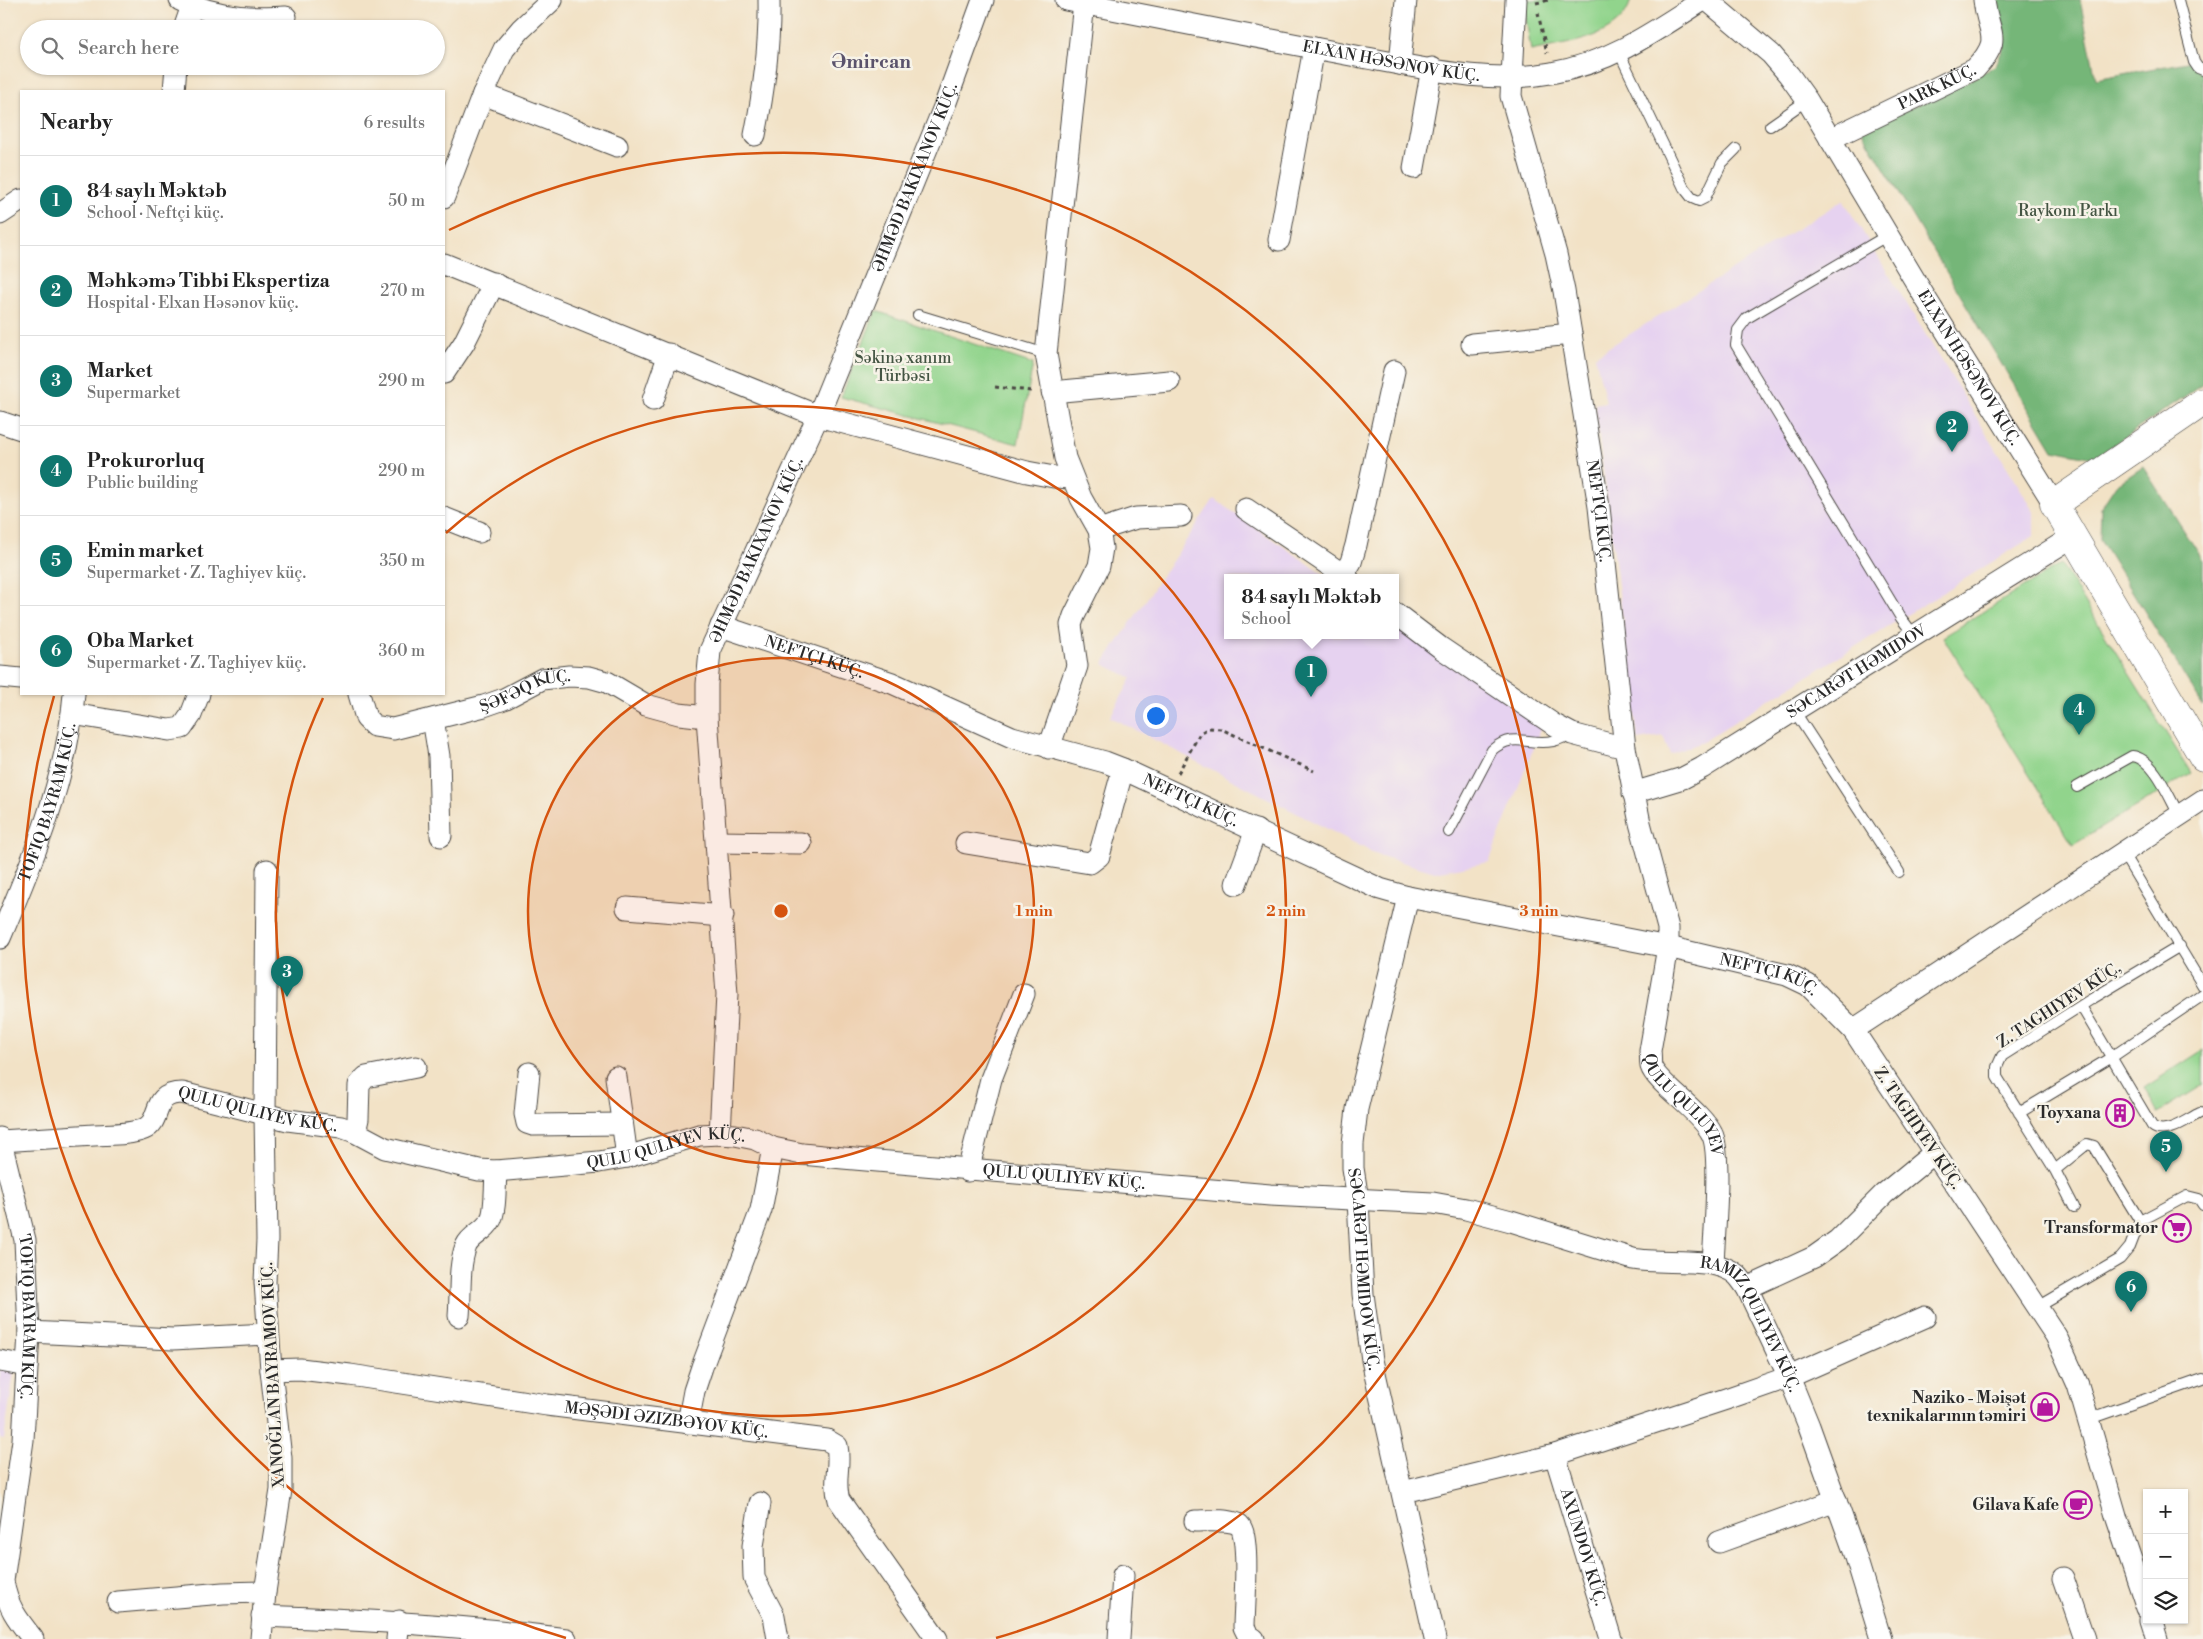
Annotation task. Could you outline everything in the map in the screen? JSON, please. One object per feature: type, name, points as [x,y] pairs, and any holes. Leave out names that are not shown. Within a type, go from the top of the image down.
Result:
[{"type":"street","points":[[445,195],[484,94],[504,49],[521,29],[552,0]]},
{"type":"street","points":[[755,135],[766,78],[770,34],[768,0]]},
{"type":"street","points":[[720,1134],[728,994],[707,717],[706,684],[710,651],[818,416],[946,102],[984,0]]},
{"type":"street","points":[[1400,64],[1406,0]]},
{"type":"street","name":"NEFTÇI KÜÇ.","points":[[1516,0],[1510,79],[1511,96],[1556,254],[1571,334],[1599,506],[1624,748],[1633,793],[1664,905],[1668,928],[1668,947]]},
{"type":"street","name":"ELXAN HƏSƏNOV KÜÇ.","points":[[1075,2],[1400,64],[1491,78],[1510,79],[1552,73],[1619,52],[1703,0]]},
{"type":"street","name":"ELXAN HƏSƏNOV KÜÇ.","points":[[1707,0],[1771,54],[1807,100],[2074,536],[2203,757]]},
{"type":"street","name":"PARK KÜÇ.","points":[[1830,139],[1975,69],[1986,57],[1993,44],[1993,32],[1986,17],[1984,0]]},
{"type":"street","points":[[185,20],[188,2],[240,18],[286,17]]},
{"type":"street","points":[[1050,748],[1077,666],[1071,625],[1099,566],[1102,548],[1099,530],[1071,478],[1065,458],[1046,354],[1075,2]]},
{"type":"street","points":[[1279,240],[1314,48]]},
{"type":"street","points":[[1414,168],[1432,68]]},
{"type":"street","points":[[174,90],[175,75]]},
{"type":"street","points":[[484,94],[617,146]]},
{"type":"street","points":[[0,214],[20,201]]},
{"type":"street","points":[[445,264],[818,416],[1026,472],[1071,478]]},
{"type":"street","points":[[445,372],[464,343],[494,283]]},
{"type":"street","points":[[1472,344],[1571,334]]},
{"type":"street","points":[[653,400],[669,354]]},
{"type":"street","points":[[1347,574],[1356,545],[1394,371]]},
{"type":"street","points":[[1052,392],[1169,381]]},
{"type":"street","points":[[2054,504],[2203,402]]},
{"type":"street","points":[[0,422],[20,429]]},
{"type":"street","points":[[1246,509],[1342,574]]},
{"type":"street","points":[[1099,530],[1136,518],[1180,516]]},
{"type":"street","points":[[445,518],[480,532]]},
{"type":"street","name":"SƏCARƏT HƏMIDOV","points":[[1633,793],[1683,778],[1794,712],[2074,536]]},
{"type":"street","points":[[1399,616],[1441,648],[1553,724],[1572,734],[1624,748]]},
{"type":"street","name":"NEFTÇI KÜÇ.","points":[[721,626],[892,683],[1012,737],[1087,757],[1123,769],[1380,889],[1408,897],[1668,947],[1787,975],[1808,985],[1853,1030]]},
{"type":"street","name":"ŞƏFƏQ KÜÇ.","points":[[359,695],[366,718],[374,726],[392,730],[484,706],[504,699],[542,679],[569,676],[589,677],[608,682],[646,705],[679,714],[707,717]]},
{"type":"street","points":[[0,677],[20,679]]},
{"type":"street","points":[[73,704],[169,730],[182,728],[191,715],[199,695]]},
{"type":"street","name":"TOFIQ BAYRAM KÜÇ.","points":[[0,938],[20,891],[57,787],[67,745],[73,704]]},
{"type":"street","points":[[433,719],[439,756],[441,836]]},
{"type":"street","points":[[966,843],[1090,863],[1098,856],[1123,769]]},
{"type":"street","points":[[1853,1030],[2121,852],[2203,800]]},
{"type":"street","points":[[1236,884],[1256,830]]},
{"type":"street","points":[[717,842],[801,843]]},
{"type":"street","name":"XANOĞLAN BAYRAMOV KÜÇ.","points":[[261,1639],[265,1592],[281,1490],[281,1458],[271,1370],[265,1282],[267,1240],[265,1114],[267,870]]},
{"type":"street","name":"SƏCARƏT HƏMIDOV KÜÇ.","points":[[1408,897],[1358,1109],[1353,1160],[1358,1200],[1363,1294],[1372,1360],[1435,1639]]},
{"type":"street","points":[[628,908],[723,916]]},
{"type":"street","name":"QULU QULUYEV","points":[[1668,947],[1650,1051],[1652,1067],[1660,1078],[1704,1119],[1714,1135],[1717,1159],[1713,1264]]},
{"type":"street","points":[[968,1170],[991,1079],[1024,994]]},
{"type":"street","name":"Z. TAGHIYEV KÜÇ.","points":[[1853,1030],[2038,1307],[2069,1361],[2117,1519],[2143,1596]]},
{"type":"street","points":[[356,1132],[359,1085],[366,1077],[416,1067]]},
{"type":"street","points":[[529,1073],[525,1114],[526,1123],[533,1125],[622,1124]]},
{"type":"street","points":[[616,1077],[627,1157]]},
{"type":"street","name":"QULU QULIYEV KÜÇ.","points":[[0,1140],[123,1133],[144,1129],[152,1123],[156,1109],[163,1098],[172,1093],[182,1093],[288,1120],[328,1124],[356,1132],[369,1142],[385,1148],[480,1170],[496,1171],[581,1164],[627,1157],[700,1135],[720,1134],[755,1139],[774,1148],[802,1154],[1270,1195],[1358,1200]]},
{"type":"street","name":"TOFIQ BAYRAM KÜÇ.","points":[[0,1140],[25,1240],[28,1332],[23,1440],[5,1557],[3,1604],[33,1639]]},
{"type":"street","points":[[688,1423],[694,1391],[702,1367],[761,1210],[774,1148]]},
{"type":"street","points":[[1747,1288],[1814,1257],[1838,1240],[1884,1194],[1934,1153]]},
{"type":"street","points":[[459,1316],[463,1261],[467,1246],[474,1235],[492,1220],[496,1171]]},
{"type":"street","name":"RAMIZ QULIYEV KÜÇ.","points":[[1358,1200],[1441,1204],[1511,1221],[1633,1260],[1713,1264],[1737,1276],[1747,1288],[1789,1377],[1836,1500],[1882,1639]]},
{"type":"street","points":[[1402,1492],[1555,1454],[1789,1377],[1926,1317]]},
{"type":"street","points":[[28,1332],[174,1339],[268,1334]]},
{"type":"street","points":[[0,1361],[27,1366]]},
{"type":"street","name":"MƏŞƏDI ƏZIZBƏYOV KÜÇ.","points":[[271,1370],[300,1369],[350,1375],[547,1405],[827,1440],[837,1446],[839,1458],[836,1488],[839,1500],[937,1639]]},
{"type":"street","name":"AXUNDOV KÜÇ.","points":[[1555,1454],[1611,1639]]},
{"type":"street","points":[[1719,1542],[1836,1500]]},
{"type":"street","points":[[760,1503],[753,1546],[754,1578],[774,1616],[778,1639]]},
{"type":"street","points":[[1195,1521],[1233,1522],[1240,1524],[1244,1531],[1246,1550],[1244,1627],[1248,1635],[1254,1639]]},
{"type":"street","points":[[1119,1639],[1123,1575]]},
{"type":"street","points":[[2063,1578],[2084,1639]]},
{"type":"street","points":[[118,1602],[223,1593],[265,1592]]},
{"type":"street","points":[[262,1616],[398,1630],[513,1632],[566,1639]]},
{"type":"street","points":[[2152,1624],[2157,1639]]},
{"type":"lane","points":[[2178,0],[2194,62],[2198,68],[2203,70]]},
{"type":"lane","points":[[1619,52],[1684,188],[1692,198],[1699,201],[1705,198],[1722,163],[1736,149]]},
{"type":"lane","points":[[1770,126],[1807,100]]},
{"type":"lane","points":[[1888,235],[1747,318],[1738,330],[1736,345],[1901,618],[1914,635]]},
{"type":"lane","points":[[918,315],[1046,354]]},
{"type":"lane","points":[[1794,712],[1899,872]]},
{"type":"lane","points":[[1449,832],[1492,750],[1500,743],[1514,738],[1553,741],[1572,734]]},
{"type":"lane","points":[[2077,787],[2132,756],[2140,757],[2149,763],[2179,815]]},
{"type":"lane","points":[[2121,852],[2203,986]]},
{"type":"lane","name":"Z. TAGHIYEV KÜÇ,","points":[[2074,1207],[2055,1170],[1997,1077],[1996,1067],[2002,1056],[2180,946]]},
{"type":"lane","points":[[2019,1113],[2112,1057],[2203,995]]},
{"type":"lane","points":[[2081,1006],[2152,1126],[2157,1130],[2164,1131],[2200,1113]]},
{"type":"lane","points":[[2055,1170],[2087,1144],[2094,1146],[2140,1221]]},
{"type":"lane","points":[[2038,1307],[2120,1259],[2130,1247],[2140,1221],[2187,1196],[2199,1199],[2203,1205]]},
{"type":"lane","points":[[2088,1419],[2203,1380]]},
{"type":"path","points":[[1549,0],[1536,3],[1552,73]]},
{"type":"path","points":[[995,388],[1052,392]]},
{"type":"path","points":[[1169,789],[1200,732],[1209,728],[1221,729],[1314,771]]},
{"type":"shaded area","points":[[1843,200],[2034,511],[2034,536],[1700,743],[1670,754],[1663,736],[1638,740],[1595,404],[1606,402],[1595,356]]},
{"type":"shaded area","points":[[1214,499],[1323,574],[1224,574],[1224,639],[1399,639],[1399,627],[1542,726],[1489,862],[1435,872],[1378,855],[1110,717],[1132,678],[1103,664]]},
{"type":"shaded area","points":[[0,1369],[14,1372],[4,1439],[0,1438]]},
{"type":"green space","points":[[1523,0],[1631,0],[1625,13],[1616,24],[1603,32],[1575,42],[1531,51]]},
{"type":"green space","name":"Raykom Parkı","points":[[1993,0],[2080,0],[2096,79],[2203,59],[2203,384],[2094,458],[2053,450],[1862,131],[1972,79],[1996,65],[2004,46]]},
{"type":"green space","name":"Səkinə xanım Türbəsi","points":[[876,311],[1033,364],[1018,444],[841,397]]},
{"type":"green space","points":[[2143,467],[2203,560],[2203,706],[2100,539],[2101,508],[2116,485]]},
{"type":"green space","points":[[2061,564],[2191,773],[2073,845],[1943,637]]},
{"type":"green space","points":[[2203,1050],[2203,1085],[2158,1113],[2144,1088]]},
{"type":"place","name":"Məhkəmə Tibbi Ekspertiza","points":[[1952,452]]},
{"type":"place","name":"84 saylı Məktəb","points":[[1311,697]]},
{"type":"place","name":"Prokurorluq","points":[[2079,735]]},
{"type":"place","name":"Market","points":[[287,997]]},
{"type":"place","name":"Toyxana","points":[[2120,1113]]},
{"type":"place","name":"Emin market","points":[[2166,1172]]},
{"type":"place","name":"Transformator","points":[[2177,1228]]},
{"type":"place","name":"Oba Market","points":[[2131,1312]]},
{"type":"place","name":"Naziko - Məişət texnikalarının təmiri","points":[[2045,1407]]},
{"type":"place","name":"Gilava Kafe","points":[[2078,1505]]},
{"type":"district","name":"Əmircan","points":[[871,62]]}]
